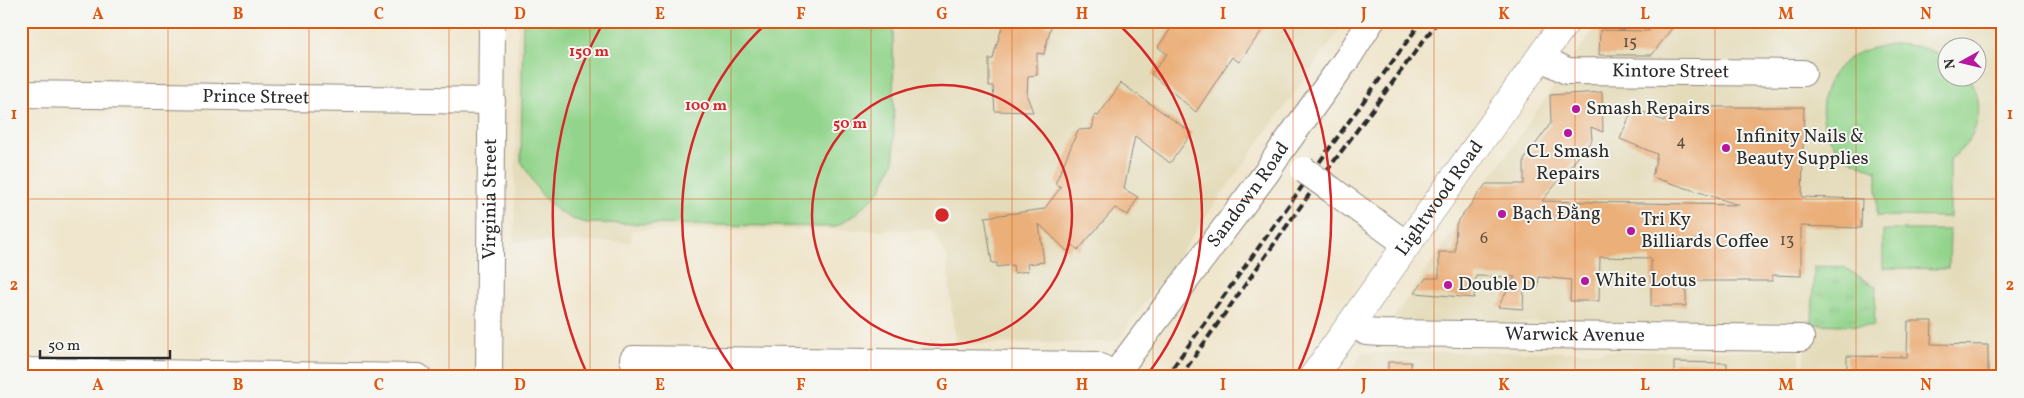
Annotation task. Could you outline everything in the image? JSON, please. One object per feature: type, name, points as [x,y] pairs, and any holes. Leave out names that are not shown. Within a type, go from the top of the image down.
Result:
[{"type":"main road","name":"Lightwood Road","points":[[1313,377],[1566,21]]},
{"type":"street","name":"Virginia Street","points":[[489,377],[492,21]]},
{"type":"street","name":"Sandown Road","points":[[1114,372],[1267,172],[1349,56],[1371,21]]},
{"type":"street","name":"Kintore Street","points":[[1540,57],[1567,71],[1803,73]]},
{"type":"street","name":"Prince Street","points":[[21,94],[492,101]]},
{"type":"street","points":[[1279,153],[1406,244]]},
{"type":"street","name":"Warwick Avenue","points":[[1352,322],[1366,332],[1381,333],[1801,338]]},
{"type":"street","points":[[633,359],[1067,364],[1096,365],[1114,372]]},
{"type":"street","points":[[21,371],[418,377]]},
{"type":"shaded area","points":[[518,21],[1342,21],[1338,32],[1118,340],[1110,342],[955,344],[947,258],[933,230],[632,230],[631,242],[514,242]]},
{"type":"shaded area","points":[[1599,21],[2003,21],[2003,377],[1804,377],[1804,323],[1409,322],[1394,317]]},
{"type":"shaded area","points":[[1800,350],[1800,377],[1346,377],[1363,353]]},
{"type":"green space","points":[[523,21],[893,21],[894,161],[880,191],[853,216],[835,227],[587,223],[572,219],[555,209],[540,193],[521,161]]},
{"type":"green space","points":[[1891,44],[1920,47],[1936,53],[1936,88],[1974,88],[1979,111],[1977,122],[1967,143],[1950,159],[1950,217],[1877,216],[1877,171],[1844,156],[1831,141],[1823,117],[1825,91],[1830,79],[1838,68],[1848,59],[1869,49]]},
{"type":"green space","points":[[1883,230],[1950,230],[1949,269],[1883,268]]},
{"type":"green space","points":[[1814,266],[1844,267],[1876,287],[1874,326],[1812,324]]},
{"type":"building","points":[[1004,21],[1046,21],[1045,25],[1051,26],[1044,54],[1037,53],[1037,75],[1028,76],[1027,96],[1033,112],[995,111],[993,86],[989,86],[989,59],[993,59]]},
{"type":"building","points":[[1176,21],[1269,21],[1239,62],[1232,57],[1196,112],[1151,74],[1167,54],[1158,47]]},
{"type":"building","points":[[1650,21],[1677,21],[1652,55],[1599,55],[1600,30],[1649,31]]},
{"type":"building","points":[[1121,83],[1192,133],[1170,163],[1135,136],[1124,189],[1138,197],[1128,215],[1115,208],[1078,250],[1073,245],[1067,251],[1039,224],[1044,262],[1027,264],[1028,271],[1014,273],[1013,265],[997,267],[997,263],[992,263],[985,217],[1044,209],[1061,187],[1055,184],[1078,130],[1092,129],[1095,115],[1098,116]]},
{"type":"building","points":[[1602,92],[1603,132],[1591,127],[1592,140],[1542,201],[1739,205],[1652,177],[1657,154],[1620,139],[1633,108],[1664,121],[1667,107],[1804,107],[1802,197],[1862,199],[1861,228],[1801,226],[1801,276],[1772,275],[1772,281],[1686,281],[1686,306],[1651,306],[1651,258],[1600,257],[1599,301],[1570,301],[1571,280],[1539,277],[1538,288],[1524,288],[1523,309],[1498,307],[1515,277],[1476,276],[1474,298],[1415,293],[1426,278],[1439,278],[1439,252],[1455,252],[1456,224],[1486,184],[1524,184],[1524,160],[1551,123],[1550,95]]},
{"type":"building","points":[[1908,321],[1932,321],[1931,344],[1988,345],[1988,377],[1847,377],[1847,356],[1907,357]]},
{"type":"building","points":[[1388,362],[1411,362],[1410,377],[1388,377]]},
{"type":"building","points":[[1674,362],[1727,363],[1727,377],[1674,377]]},
{"type":"railway","points":[[1166,377],[1422,21]]},
{"type":"railway","points":[[1180,377],[1303,203],[1438,21]]},
{"type":"place","name":"Smash Repairs","points":[[1576,109]]},
{"type":"place","name":"CL Smash Repairs","points":[[1568,133]]},
{"type":"place","name":"Infinity Nails & Beauty Supplies","points":[[1726,148]]},
{"type":"place","name":"Bạch Đằng","points":[[1502,214]]},
{"type":"place","name":"Tri Ky Billiards Coffee","points":[[1631,231]]},
{"type":"place","name":"White Lotus","points":[[1585,281]]},
{"type":"place","name":"Double D","points":[[1448,285]]}]
